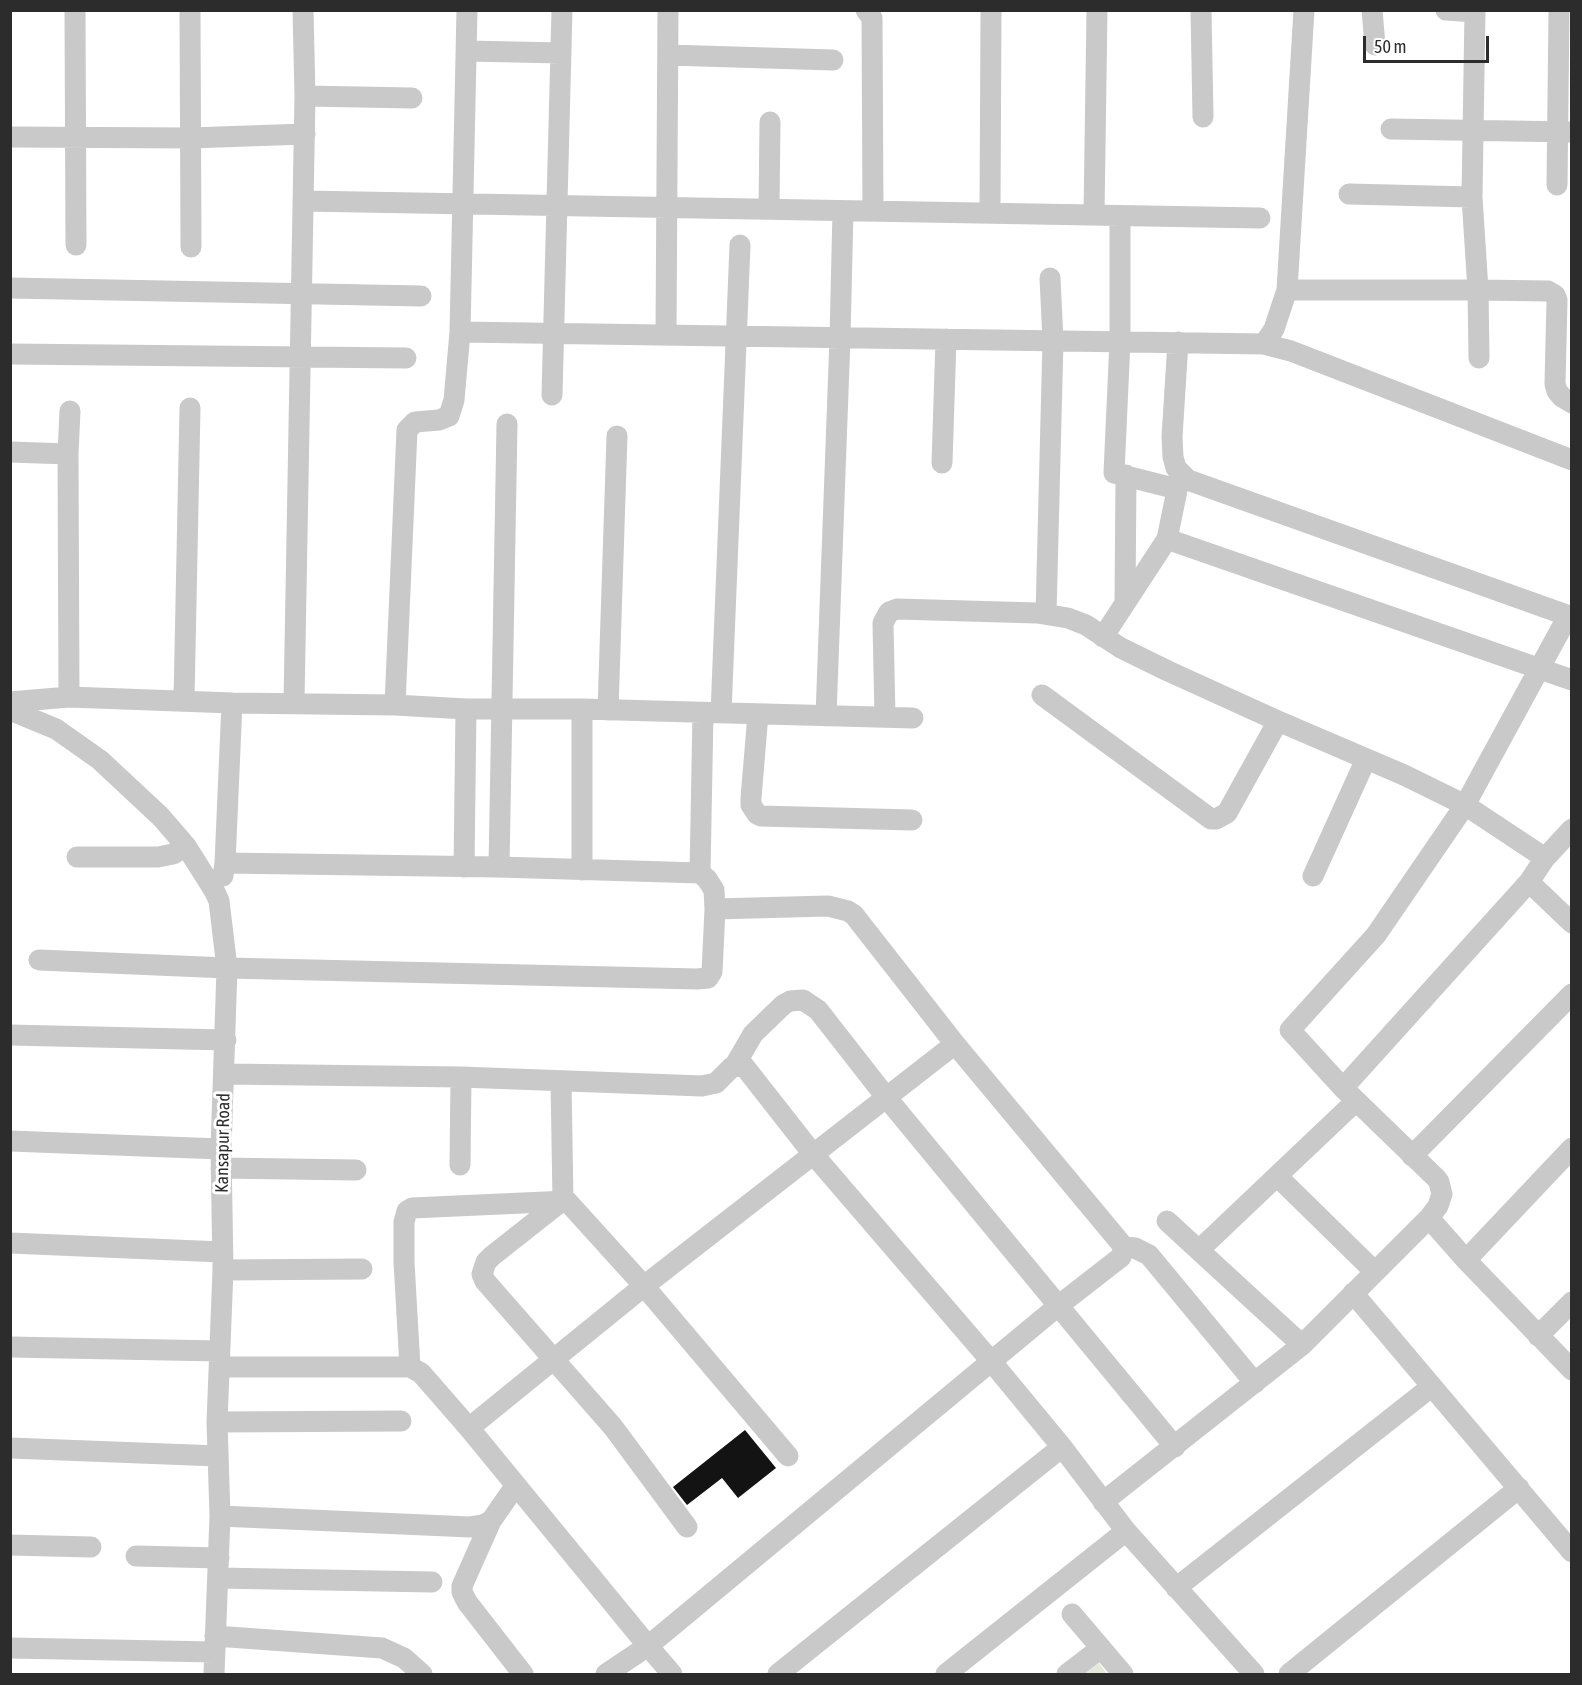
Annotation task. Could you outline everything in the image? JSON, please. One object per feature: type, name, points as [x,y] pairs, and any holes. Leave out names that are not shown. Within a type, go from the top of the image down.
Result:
[{"type":"street","points":[[75,10],[76,245]]},
{"type":"street","points":[[190,10],[191,247]]},
{"type":"street","points":[[294,702],[305,134],[303,10]]},
{"type":"street","points":[[395,705],[406,435],[410,426],[416,422],[440,420],[450,414],[454,400],[460,332],[468,51],[467,10]]},
{"type":"street","points":[[552,395],[562,10]]},
{"type":"street","points":[[666,335],[668,10]]},
{"type":"street","points":[[866,10],[872,18],[873,211]]},
{"type":"street","points":[[990,213],[991,10]]},
{"type":"street","points":[[1094,215],[1096,10]]},
{"type":"street","points":[[1201,10],[1203,117]]},
{"type":"street","points":[[1264,344],[1274,329],[1287,290],[1305,10]]},
{"type":"street","points":[[1372,10],[1375,45]]},
{"type":"street","points":[[1446,10],[1475,11],[1472,197],[1478,290],[1479,358]]},
{"type":"street","points":[[1557,185],[1565,132],[1559,10]]},
{"type":"street","points":[[468,51],[561,53]]},
{"type":"street","points":[[668,55],[833,60]]},
{"type":"street","points":[[305,96],[412,98]]},
{"type":"street","points":[[769,209],[770,122]]},
{"type":"street","points":[[1391,129],[1565,132]]},
{"type":"street","points":[[10,137],[190,138],[305,134]]},
{"type":"street","points":[[1349,194],[1472,197]]},
{"type":"street","points":[[303,201],[1260,218]]},
{"type":"street","points":[[826,716],[843,211]]},
{"type":"street","points":[[1103,1502],[1302,1345],[1429,1218],[1438,1206],[1442,1194],[1436,1178],[1350,1095],[1290,1030],[1376,935],[1465,805],[1570,617],[1188,480],[1179,481],[1114,472],[1120,341],[1120,216]]},
{"type":"street","points":[[700,873],[712,713],[740,245]]},
{"type":"street","points":[[1047,614],[1053,341],[1050,278]]},
{"type":"street","points":[[10,288],[421,296]]},
{"type":"street","points":[[1287,290],[1548,291],[1555,295],[1557,300],[1555,384],[1562,397],[1572,403]]},
{"type":"street","points":[[460,332],[1264,344],[1291,351],[1572,460]]},
{"type":"street","points":[[942,463],[946,339]]},
{"type":"street","points":[[1103,637],[1167,539],[1179,481],[1173,457],[1172,437],[1178,342]]},
{"type":"street","points":[[10,354],[406,358]]},
{"type":"street","points":[[184,700],[190,408]]},
{"type":"street","points":[[69,697],[68,454],[70,411]]},
{"type":"street","points":[[499,867],[507,424]]},
{"type":"street","points":[[608,710],[617,436]]},
{"type":"street","points":[[10,452],[68,454]]},
{"type":"street","points":[[1125,603],[1126,475]]},
{"type":"street","points":[[1167,539],[1572,680]]},
{"type":"street","points":[[885,717],[883,623],[889,612],[897,609],[1047,614],[1068,618],[1086,626],[1121,648],[1278,722],[1404,775],[1465,805],[1545,858]]},
{"type":"street","points":[[1042,695],[1211,819],[1220,819],[1227,813],[1278,722]]},
{"type":"street","points":[[10,702],[69,697],[232,703],[395,705],[466,709],[582,709],[913,718]]},
{"type":"street","points":[[215,892],[222,878],[225,863],[232,703]]},
{"type":"street","points":[[464,867],[466,709]]},
{"type":"street","points":[[582,709],[582,870]]},
{"type":"street","name":"Kansapur Road","points":[[10,710],[56,729],[99,760],[161,817],[186,846],[215,892],[221,913],[227,968],[221,1159],[223,1261],[217,1422],[220,1515],[214,1674]]},
{"type":"street","points":[[758,714],[751,798],[751,805],[757,814],[761,816],[912,820]]},
{"type":"street","points":[[1313,876],[1366,759]]},
{"type":"street","points":[[1198,1250],[1277,1176],[1350,1095],[1528,882],[1545,858],[1572,829]]},
{"type":"street","points":[[77,857],[158,857],[173,854],[186,846]]},
{"type":"street","points":[[39,960],[227,968],[703,979],[708,978],[712,972],[716,909],[714,890],[700,873],[225,863]]},
{"type":"street","points":[[1528,882],[1570,919]]},
{"type":"street","points":[[716,909],[818,905],[848,911],[854,915],[955,1044],[1124,1247],[1135,1248],[1149,1255],[1255,1383]]},
{"type":"street","points":[[1412,1156],[1572,994]]},
{"type":"street","points":[[225,1074],[461,1077],[709,1086],[716,1083],[735,1065],[747,1043],[771,1017],[790,1001],[803,1000],[818,1010],[886,1097],[1174,1447]]},
{"type":"street","points":[[10,1035],[226,1040]]},
{"type":"street","points":[[469,1428],[644,1286],[955,1044]]},
{"type":"street","points":[[735,1065],[747,1069],[813,1154],[992,1361],[1126,1531],[1254,1674]]},
{"type":"street","points":[[460,1165],[461,1077]]},
{"type":"street","points":[[561,1082],[563,1200]]},
{"type":"street","points":[[10,1141],[356,1170]]},
{"type":"street","points":[[1466,1260],[1572,1148]]},
{"type":"street","points":[[1277,1176],[1375,1272]]},
{"type":"street","points":[[563,1200],[492,1256],[486,1262],[482,1274],[485,1281],[613,1427],[687,1527]]},
{"type":"street","points":[[410,1367],[404,1246],[404,1222],[408,1211],[412,1208],[563,1200],[574,1207],[644,1286],[788,1455]]},
{"type":"street","points":[[1429,1218],[1466,1260],[1572,1370]]},
{"type":"street","points":[[1167,1221],[1302,1345]]},
{"type":"street","points":[[10,1243],[223,1261],[362,1269]]},
{"type":"street","points":[[606,1674],[648,1646],[1058,1306],[1121,1257],[1124,1247]]},
{"type":"street","points":[[1353,1293],[1572,1552]]},
{"type":"street","points":[[1538,1336],[1572,1302]]},
{"type":"street","points":[[10,1347],[410,1367],[421,1373],[469,1428],[672,1674]]},
{"type":"street","points":[[1176,1588],[1431,1388]]},
{"type":"street","points":[[217,1422],[401,1421]]},
{"type":"street","points":[[778,1674],[1062,1447]]},
{"type":"street","points":[[10,1448],[218,1456]]},
{"type":"street","points":[[516,1485],[491,1521],[462,1586],[462,1592],[467,1602],[523,1674]]},
{"type":"street","points":[[1289,1674],[1519,1488]]},
{"type":"street","points":[[220,1515],[447,1527],[483,1525],[491,1521]]},
{"type":"street","points":[[946,1674],[1126,1531]]},
{"type":"street","points":[[10,1545],[91,1547]]},
{"type":"street","points":[[136,1556],[219,1568],[432,1582]]},
{"type":"street","points":[[1072,1614],[1123,1674]]},
{"type":"street","points":[[10,1648],[215,1644],[382,1648],[404,1658],[411,1670]]},
{"type":"street","points":[[1067,1674],[1101,1648]]},
{"type":"shaded area","points":[[1099,1663],[1107,1674],[1084,1674]]},
{"type":"building","points":[[745,1430],[776,1468],[738,1498],[722,1478],[687,1505],[673,1487]]}]
